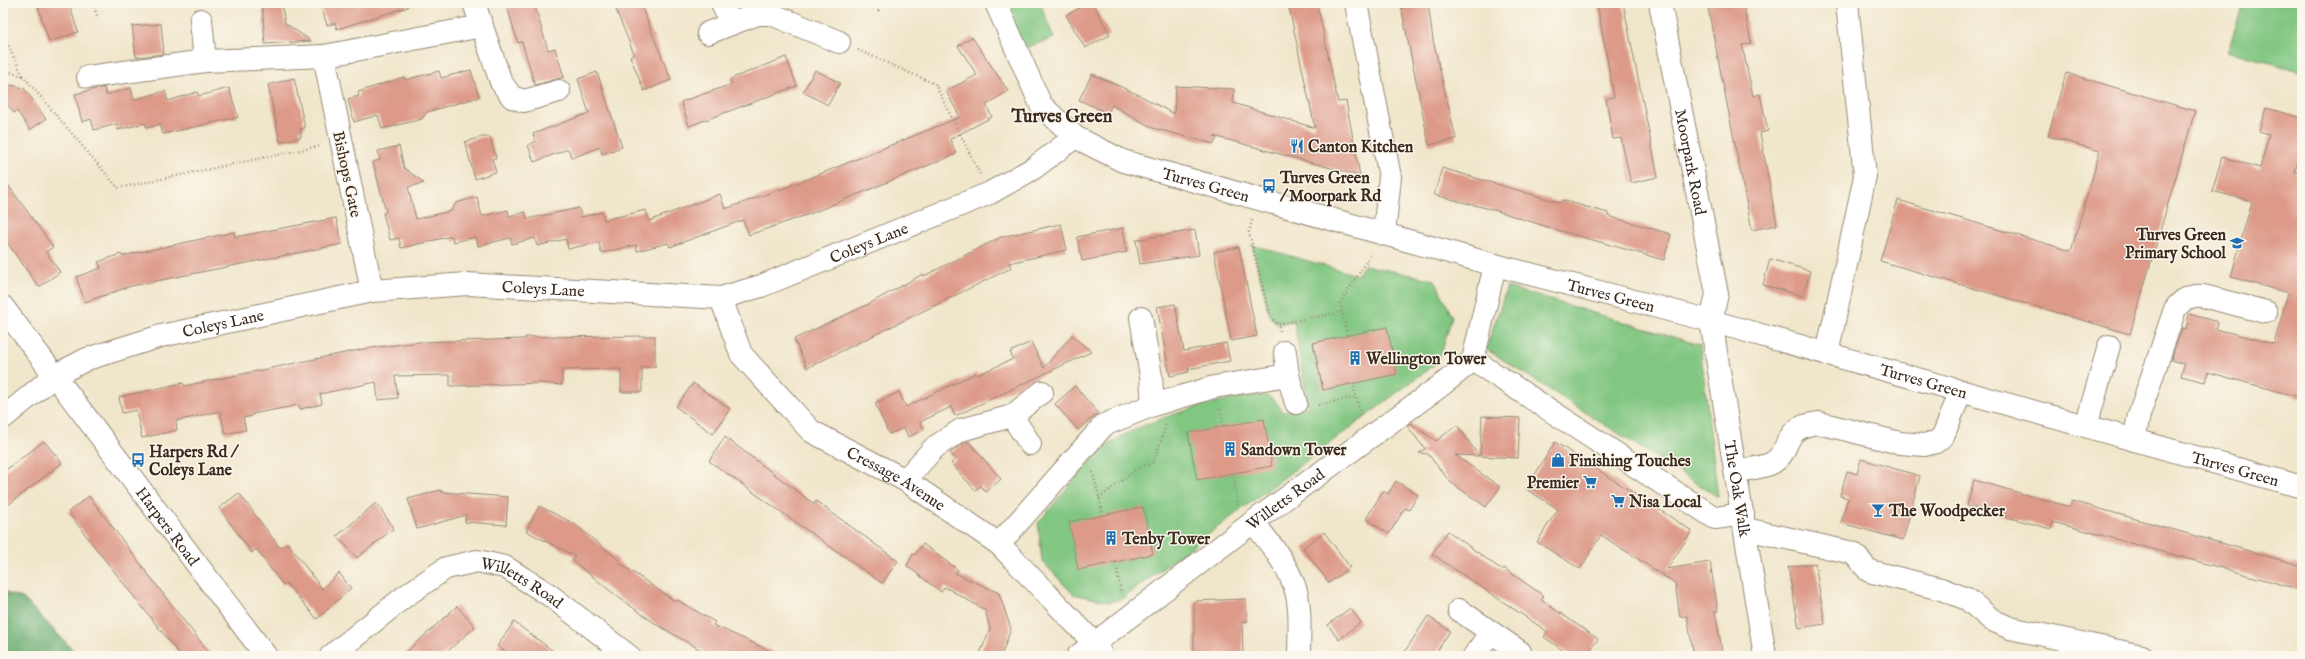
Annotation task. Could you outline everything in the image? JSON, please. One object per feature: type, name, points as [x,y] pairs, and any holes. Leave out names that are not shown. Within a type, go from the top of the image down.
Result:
[{"type":"street","points":[[474,3],[501,82],[512,97],[524,101],[560,91]]},
{"type":"street","points":[[722,3],[731,24]]},
{"type":"street","name":"Turves Green","points":[[996,3],[1041,105],[1075,137],[1123,161],[1495,265],[1711,321],[2302,487]]},
{"type":"street","points":[[1356,3],[1390,177],[1384,234]]},
{"type":"street","name":"Moorpark Road","points":[[1660,3],[1717,294],[1711,321]]},
{"type":"street","points":[[1827,354],[1865,176],[1847,3]]},
{"type":"street","points":[[708,33],[758,14],[771,14],[839,42]]},
{"type":"street","points":[[201,20],[205,61]]},
{"type":"street","points":[[88,77],[205,61],[324,56],[482,26]]},
{"type":"street","name":"Bishops Gate","points":[[324,56],[372,291]]},
{"type":"street","name":"Coleys Lane","points":[[3,418],[54,376],[86,359],[161,336],[372,291],[467,284],[722,298],[761,286],[990,193],[1034,168],[1075,137]]},
{"type":"street","points":[[1495,265],[1473,360],[1715,518],[1744,521],[1854,553],[1869,571],[1941,589],[1967,599],[1992,620],[2010,628],[2142,656]]},
{"type":"street","points":[[2134,440],[2139,415],[2175,309],[2182,300],[2193,295],[2203,296],[2266,312]]},
{"type":"street","name":"Cressage Avenue","points":[[722,298],[741,354],[811,430],[905,480],[999,544],[1092,652]]},
{"type":"street","name":"Harpers Road","points":[[3,308],[266,656]]},
{"type":"street","points":[[1141,318],[1151,376],[1153,405]]},
{"type":"street","name":"The Oak Walk","points":[[1711,321],[1765,656]]},
{"type":"street","points":[[2086,426],[2109,346]]},
{"type":"street","points":[[1285,352],[1288,375],[1296,403]]},
{"type":"street","name":"Willetts Road","points":[[1092,652],[1132,614],[1253,522],[1374,436],[1473,360]]},
{"type":"street","points":[[999,544],[1104,425],[1153,405],[1214,387],[1288,375]]},
{"type":"street","points":[[905,480],[935,447],[961,430],[1012,416],[1042,392]]},
{"type":"street","points":[[1736,471],[1771,464],[1779,458],[1790,437],[1798,428],[1806,424],[1819,423],[1914,446],[1936,442],[1944,436],[1961,392]]},
{"type":"street","points":[[1012,416],[1030,444]]},
{"type":"street","points":[[1253,522],[1283,561],[1295,586],[1298,611],[1299,656]]},
{"type":"street","name":"Willetts Road","points":[[331,656],[404,597],[446,568],[477,561],[504,567],[548,594],[630,656]]},
{"type":"street","points":[[1459,610],[1490,633],[1520,652]]},
{"type":"street","points":[[1474,656],[1490,633]]},
{"type":"path","points":[[93,3],[99,22]]},
{"type":"path","points":[[875,3],[879,12]]},
{"type":"path","points":[[3,35],[23,76],[118,188],[342,142]]},
{"type":"path","points":[[839,42],[935,84],[990,193]]},
{"type":"path","points":[[3,70],[23,76]]},
{"type":"path","points":[[1257,198],[1249,232],[1270,318],[1278,324],[1285,352]]},
{"type":"path","points":[[1347,335],[1340,303],[1384,234]]},
{"type":"path","points":[[1278,324],[1342,312]]},
{"type":"path","points":[[1353,383],[1361,420],[1374,436]]},
{"type":"path","points":[[1296,403],[1308,407],[1356,397]]},
{"type":"path","points":[[1099,498],[1137,470],[1154,462],[1159,442],[1176,398]]},
{"type":"path","points":[[1087,444],[1103,516]]},
{"type":"path","points":[[1233,473],[1239,511],[1253,522]]},
{"type":"path","points":[[1116,562],[1122,600],[1132,614]]},
{"type":"path","points":[[3,586],[13,595]]},
{"type":"green space","points":[[1001,3],[1040,3],[1054,38],[1022,49]]},
{"type":"green space","points":[[2243,3],[2302,3],[2302,72],[2228,51]]},
{"type":"green space","points":[[1252,245],[1357,275],[1364,265],[1435,280],[1452,316],[1442,351],[1434,365],[1122,599],[1110,602],[1073,594],[1042,561],[1038,523],[1081,472],[1110,444],[1140,427],[1185,411],[1232,399],[1251,396],[1266,396],[1278,404],[1282,412],[1308,407],[1294,321],[1278,324],[1270,317]]},
{"type":"green space","points":[[1507,287],[1700,345],[1718,497],[1486,349]]},
{"type":"green space","points":[[3,592],[23,598],[79,656],[3,656]]},
{"type":"building","points":[[37,3],[69,3],[78,32],[49,42]]},
{"type":"building","points":[[262,3],[281,3],[285,23],[311,41],[265,44]]},
{"type":"building","points":[[320,3],[407,3],[408,7],[337,29],[335,23],[327,25]]},
{"type":"building","points":[[506,3],[534,3],[548,50],[555,48],[564,77],[535,85],[522,42],[518,43]]},
{"type":"building","points":[[635,3],[640,3],[671,80],[644,91],[630,56],[634,54],[616,10]]},
{"type":"building","points":[[1089,3],[1093,3],[1110,35],[1085,48],[1066,15]]},
{"type":"building","points":[[1288,3],[1317,3],[1338,102],[1346,101],[1360,176],[1214,136],[1217,138],[1214,144],[1153,128],[1112,105],[1108,113],[1079,100],[1092,74],[1139,95],[1174,114],[1176,86],[1234,89],[1233,103],[1315,128]]},
{"type":"building","points":[[1414,3],[1428,3],[1433,40],[1456,139],[1429,145],[1401,6]]},
{"type":"building","points":[[1597,3],[1623,3],[1658,177],[1631,183],[1621,138],[1613,139],[1606,99],[1614,97]]},
{"type":"building","points":[[1707,3],[1743,3],[1751,43],[1742,45],[1753,96],[1760,94],[1768,131],[1760,133],[1777,225],[1752,230]]},
{"type":"building","points":[[161,24],[164,54],[136,57],[132,26]]},
{"type":"building","points":[[972,37],[1008,91],[986,105],[992,117],[950,139],[956,154],[812,213],[749,235],[743,220],[670,247],[668,243],[637,251],[636,245],[601,253],[599,242],[568,249],[566,239],[537,246],[535,238],[512,244],[510,238],[478,246],[476,237],[453,242],[452,236],[401,248],[399,238],[390,240],[383,213],[386,212],[373,162],[380,160],[378,151],[399,146],[404,168],[424,183],[408,187],[416,219],[451,211],[456,203],[477,197],[482,216],[508,210],[509,216],[525,212],[527,219],[579,208],[581,217],[602,212],[604,220],[646,210],[649,221],[720,194],[725,209],[798,183],[960,117],[946,91],[977,75],[958,46]]},
{"type":"building","points":[[786,57],[797,86],[689,126],[681,102],[732,84],[730,79]]},
{"type":"building","points":[[471,70],[479,97],[427,112],[422,119],[382,129],[378,115],[354,122],[348,99],[359,96],[358,92],[404,77],[405,80],[439,71],[441,78]]},
{"type":"building","points":[[815,70],[840,83],[828,105],[803,92]]},
{"type":"building","points":[[597,72],[622,147],[602,154],[600,147],[572,158],[568,149],[534,162],[528,145],[536,141],[533,134],[589,113],[578,79]]},
{"type":"building","points":[[2066,73],[2195,111],[2130,334],[1880,261],[1898,200],[2071,251],[2100,151],[2048,136]]},
{"type":"building","points":[[294,78],[305,128],[300,129],[301,137],[280,142],[268,85]]},
{"type":"building","points":[[11,85],[24,88],[46,119],[30,130],[17,111],[14,113],[3,98],[3,91]]},
{"type":"building","points":[[104,87],[106,95],[131,88],[134,100],[165,91],[168,101],[197,92],[199,96],[229,88],[238,117],[163,134],[160,124],[147,128],[145,123],[118,130],[117,124],[94,130],[91,119],[82,122],[75,94]]},
{"type":"building","points":[[2266,108],[2302,118],[2302,146],[2295,172],[2302,173],[2302,398],[2208,372],[2205,382],[2181,376],[2184,364],[2171,360],[2182,328],[2186,329],[2189,314],[2218,322],[2216,329],[2274,344],[2288,293],[2231,277],[2252,201],[2212,191],[2222,157],[2260,168],[2269,134],[2259,131]]},
{"type":"building","points":[[482,137],[490,137],[496,158],[492,159],[496,172],[475,179],[465,142]]},
{"type":"building","points":[[1442,168],[1561,203],[1562,200],[1608,213],[1608,216],[1671,234],[1664,260],[1554,229],[1494,210],[1434,195]]},
{"type":"building","points":[[3,178],[53,247],[46,252],[60,272],[39,287],[3,237]]},
{"type":"building","points":[[336,218],[342,244],[131,286],[85,302],[76,277],[101,268],[98,262],[121,254],[122,256],[234,232],[235,237]]},
{"type":"building","points":[[1061,224],[1067,250],[1009,263],[1011,268],[807,368],[794,339],[867,305],[923,274],[924,276],[1001,237]]},
{"type":"building","points":[[1123,228],[1127,252],[1082,261],[1077,237]]},
{"type":"building","points":[[1195,230],[1199,255],[1140,264],[1136,240]]},
{"type":"building","points":[[1239,247],[1257,336],[1231,341],[1214,252]]},
{"type":"building","points":[[1770,259],[1810,271],[1803,296],[1763,285]]},
{"type":"building","points":[[1175,304],[1184,351],[1226,343],[1230,361],[1188,369],[1189,372],[1170,376],[1157,307]]},
{"type":"building","name":"Wellington Tower","points":[[1387,327],[1397,374],[1323,390],[1313,343]]},
{"type":"building","points":[[1072,335],[1091,352],[955,416],[951,407],[920,422],[924,430],[908,437],[904,428],[889,434],[875,403],[899,392],[906,407],[976,373],[977,375],[1013,359],[1010,352],[1031,342],[1044,368]]},
{"type":"building","points":[[655,336],[655,367],[642,367],[642,392],[621,392],[621,369],[562,370],[562,385],[541,383],[450,386],[450,375],[395,376],[398,398],[378,400],[376,382],[320,394],[322,404],[300,409],[299,405],[252,414],[252,416],[243,418],[246,430],[225,434],[220,411],[176,421],[177,430],[142,438],[136,410],[122,413],[119,397],[183,383],[184,386],[364,349],[419,342],[525,339],[525,337]]},
{"type":"building","points":[[693,383],[730,409],[713,434],[676,407]]},
{"type":"building","points":[[1075,386],[1098,413],[1078,430],[1055,404]]},
{"type":"building","points":[[1482,416],[1520,418],[1518,458],[1480,456]]},
{"type":"building","name":"Sandown Tower","points":[[1264,419],[1272,466],[1197,480],[1188,433]]},
{"type":"building","points":[[1410,423],[1436,441],[1457,425],[1479,456],[1455,455],[1500,487],[1486,507],[1449,481],[1428,454],[1419,453],[1425,449],[1407,426]]},
{"type":"building","points":[[725,437],[814,504],[816,501],[898,561],[882,583],[709,461]]},
{"type":"building","points":[[44,441],[62,463],[3,509],[3,472]]},
{"type":"building","points":[[965,442],[969,442],[1001,479],[986,492],[981,486],[975,490],[951,463],[956,459],[950,453]]},
{"type":"building","points":[[1555,442],[1692,531],[1667,569],[1710,562],[1718,611],[1715,611],[1723,656],[1694,656],[1687,616],[1680,617],[1675,583],[1601,535],[1580,569],[1537,542],[1558,509],[1526,489]]},
{"type":"building","name":"The Woodpecker","points":[[1861,459],[1920,476],[1903,540],[1841,523],[1848,498],[1840,496],[1847,471],[1857,474]]},
{"type":"building","points":[[1974,480],[2070,507],[2072,501],[2302,566],[2302,590],[2053,522],[2051,529],[1967,506]]},
{"type":"building","points":[[1396,481],[1418,495],[1409,510],[1405,508],[1389,534],[1366,519],[1383,491],[1388,494]]},
{"type":"building","points":[[441,490],[441,492],[508,497],[506,525],[465,522],[466,515],[417,529],[408,499]]},
{"type":"building","points":[[239,493],[280,548],[288,543],[322,589],[339,573],[351,588],[317,619],[286,583],[283,585],[256,549],[252,553],[219,508]]},
{"type":"building","points":[[89,496],[212,656],[181,656],[68,512]]},
{"type":"building","points":[[376,503],[394,528],[357,558],[337,536]]},
{"type":"building","points":[[539,506],[573,523],[619,560],[618,562],[676,602],[677,600],[715,622],[713,625],[782,656],[711,656],[656,624],[618,597],[572,560],[575,556],[526,531]]},
{"type":"building","name":"Tenby Tower","points":[[1143,507],[1153,554],[1078,570],[1069,522]]},
{"type":"building","points":[[1448,531],[1502,570],[1504,568],[1544,596],[1541,600],[1598,639],[1586,656],[1571,656],[1544,637],[1548,632],[1432,554]]},
{"type":"building","points":[[1324,532],[1350,567],[1329,583],[1303,548]]},
{"type":"building","points":[[923,544],[958,570],[955,573],[999,593],[1011,629],[1001,656],[979,656],[990,629],[985,610],[945,587],[941,592],[907,566],[913,554],[915,555]]},
{"type":"building","points":[[1815,563],[1825,624],[1799,628],[1788,567]]},
{"type":"building","points":[[1246,599],[1247,622],[1242,622],[1243,654],[1194,656],[1194,601]]},
{"type":"building","points":[[457,606],[475,627],[442,656],[402,656]]},
{"type":"building","points":[[1350,608],[1361,622],[1339,640],[1328,625]]},
{"type":"building","points":[[1428,616],[1450,631],[1434,656],[1402,656]]},
{"type":"building","points":[[514,622],[560,656],[511,656],[497,646]]},
{"type":"place","name":"Canton Kitchen","points":[[1297,146]]},
{"type":"place","name":"Turves Green / Moorpark Rd","points":[[1269,186]]},
{"type":"place","name":"Turves Green Primary School","points":[[2237,243]]},
{"type":"place","name":"Wellington Tower","points":[[1355,358]]},
{"type":"place","name":"Sandown Tower","points":[[1230,449]]},
{"type":"place","name":"Harpers Rd / Coleys Lane","points":[[138,460]]},
{"type":"place","name":"Finishing Touches","points":[[1558,460]]},
{"type":"place","name":"Premier","points":[[1590,482]]},
{"type":"place","name":"Nisa Local","points":[[1618,501]]},
{"type":"place","name":"The Woodpecker","points":[[1878,510]]},
{"type":"place","name":"Tenby Tower","points":[[1111,538]]},
{"type":"district","name":"Turves Green","points":[[1062,116]]}]
